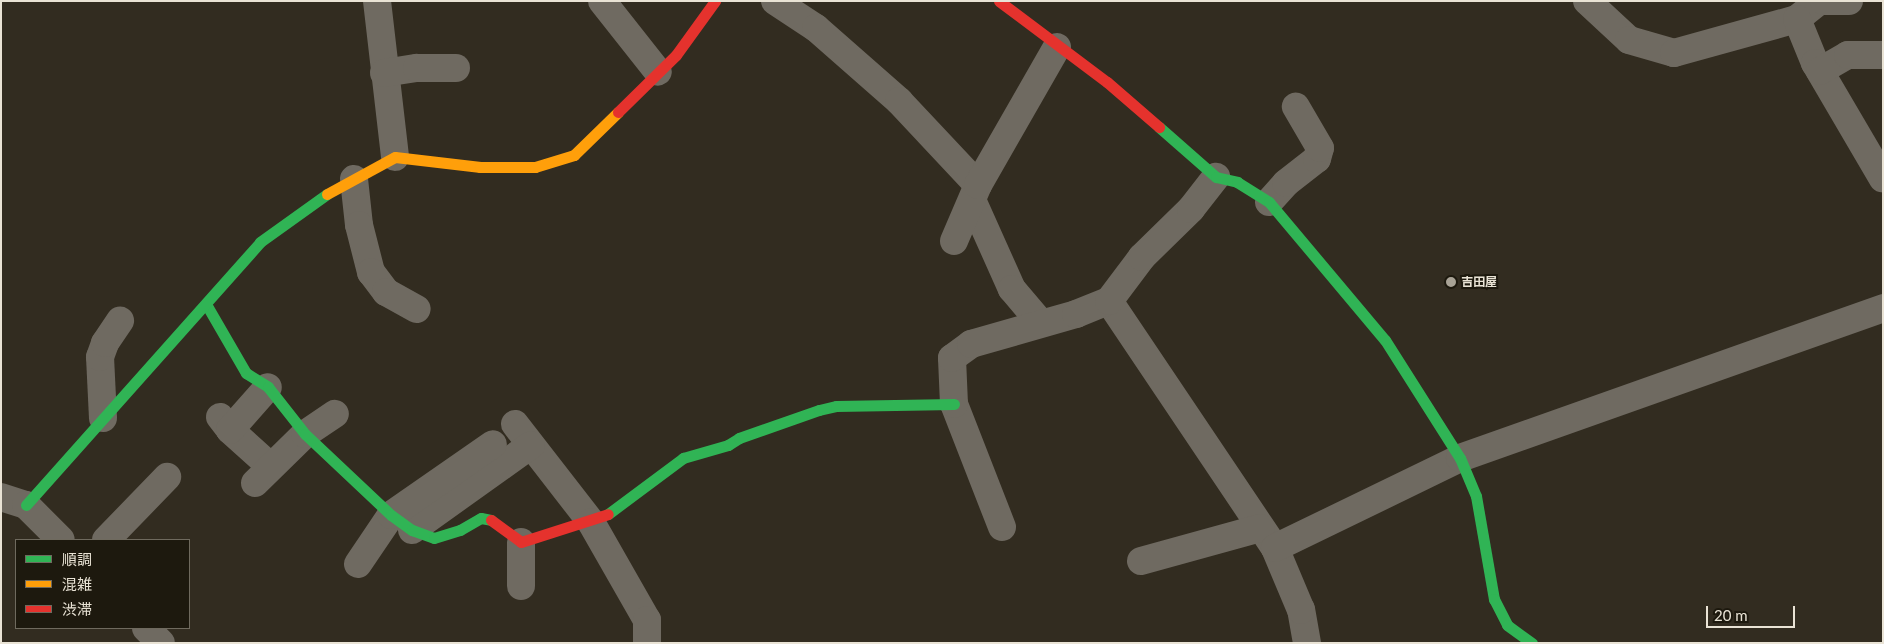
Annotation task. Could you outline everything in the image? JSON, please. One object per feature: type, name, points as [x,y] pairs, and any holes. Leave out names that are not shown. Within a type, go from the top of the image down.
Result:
[{"type":"street","points":[[377,1],[395,157]]},
{"type":"street","points":[[602,1],[658,72]]},
{"type":"street","points":[[60,539],[14,501],[103,418],[260,242],[296,215],[354,179],[395,157],[498,167],[535,167],[574,155],[676,55],[715,1]]},
{"type":"street","points":[[775,1],[816,28],[898,101],[975,193],[1012,289],[1040,322]]},
{"type":"street","points":[[999,1],[1057,47],[1108,82],[1216,177],[1238,182],[1269,202],[1385,340],[1460,458],[1476,496],[1494,598],[1507,625],[1532,643]]},
{"type":"street","points":[[1587,1],[1629,40],[1674,53],[1797,19],[1819,1]]},
{"type":"street","points":[[1824,1],[1849,1]]},
{"type":"street","points":[[1797,19],[1820,71],[1883,179]]},
{"type":"street","points":[[954,241],[975,193],[1057,47]]},
{"type":"street","points":[[1820,71],[1848,55],[1883,55]]},
{"type":"street","points":[[384,73],[417,68],[456,68]]},
{"type":"street","points":[[1269,202],[1286,182],[1317,159],[1320,148],[1296,108]]},
{"type":"street","points":[[1002,527],[954,404],[952,358],[971,344],[1040,322],[1076,314],[1109,301],[1142,257],[1191,209],[1216,177]]},
{"type":"street","points":[[354,179],[359,225],[371,272],[377,284],[386,292],[417,308]]},
{"type":"street","points":[[1109,301],[1268,538],[1301,610],[1307,643]]},
{"type":"street","points":[[206,304],[246,373],[268,387],[305,434],[402,523],[434,538],[460,530],[481,518],[494,521],[521,542]]},
{"type":"street","points":[[1140,560],[1268,538],[1460,458],[1883,308]]},
{"type":"street","points":[[103,418],[100,358],[105,343],[120,321]]},
{"type":"street","points":[[268,387],[225,424],[263,474],[305,434],[335,414]]},
{"type":"street","points":[[521,542],[591,522],[605,516],[683,458],[728,445],[739,438],[819,410],[836,406],[954,404]]},
{"type":"street","points":[[514,424],[591,522],[647,620],[647,643]]},
{"type":"street","points":[[358,564],[493,444]]},
{"type":"street","points":[[402,523],[531,445]]},
{"type":"street","points":[[107,539],[167,476]]},
{"type":"street","points":[[521,542],[521,586]]},
{"type":"street","points":[[147,629],[161,643]]},
{"type":"traffic: fast","points":[[1159,127],[1216,177],[1237,182],[1269,202],[1385,340],[1460,458],[1476,496],[1494,599],[1507,625],[1532,643]]},
{"type":"traffic: fast","points":[[26,505],[260,242],[327,194]]},
{"type":"traffic: fast","points":[[206,304],[246,373],[268,387],[305,434],[391,515],[412,530],[434,538],[460,530],[481,518],[491,520]]},
{"type":"traffic: fast","points":[[608,514],[683,458],[728,445],[739,438],[819,410],[836,406],[954,404]]},
{"type":"traffic: slow","points":[[327,194],[395,157],[480,167],[535,167],[574,155],[618,112]]},
{"type":"traffic: jam","points":[[618,112],[676,55],[715,1]]},
{"type":"traffic: jam","points":[[999,1],[1107,82],[1159,127]]},
{"type":"traffic: jam","points":[[491,520],[521,542],[608,514]]},
{"type":"place","name":"吉田屋","points":[[1451,282]]}]
